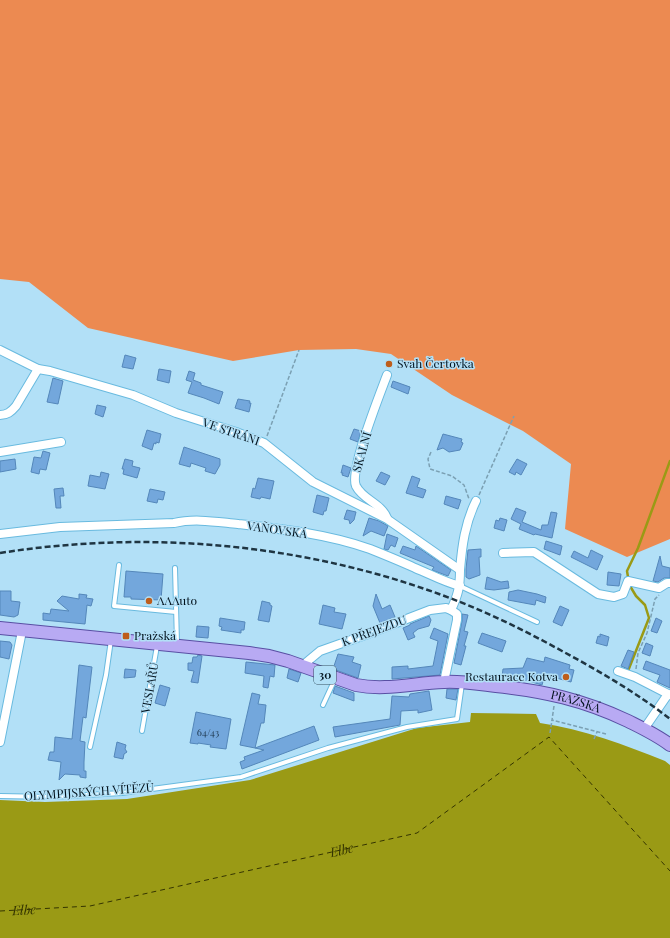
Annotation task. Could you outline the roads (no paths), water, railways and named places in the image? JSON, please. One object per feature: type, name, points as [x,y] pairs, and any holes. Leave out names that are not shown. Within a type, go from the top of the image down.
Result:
[{"type":"main road","name":"PRAŽSKÁ","points":[[0,628],[262,655],[302,666],[365,687],[394,687],[444,682],[520,689],[556,695],[577,700],[608,712],[644,729],[670,745]]},
{"type":"street","name":"VE STRÁNI","points":[[0,350],[38,369],[50,371],[133,395],[176,413],[236,432],[264,443],[313,482],[387,519],[460,570]]},
{"type":"street","points":[[0,415],[12,411],[38,369]]},
{"type":"street","name":"SKALNÍ","points":[[387,375],[356,464],[354,480],[360,492],[385,512],[387,519]]},
{"type":"street","points":[[0,452],[61,442]]},
{"type":"street","points":[[444,682],[457,620],[456,614],[451,610],[458,596],[464,537],[469,516],[476,501]]},
{"type":"street","name":"VAŇOVSKÁ","points":[[0,534],[60,527],[174,523],[184,521],[203,521],[255,526],[336,539],[398,560],[449,583],[460,586]]},
{"type":"street","points":[[503,553],[534,552],[592,591],[606,596],[614,597],[623,594],[628,581],[659,588],[667,582],[670,583]]},
{"type":"street","name":"K PŘEJEZDU","points":[[302,666],[320,651],[430,610],[446,608],[451,610]]},
{"type":"street","points":[[0,742],[22,630]]},
{"type":"street","points":[[618,671],[636,677],[669,694],[644,729]]},
{"type":"lane","points":[[119,565],[114,606],[176,612]]},
{"type":"lane","points":[[175,568],[177,646]]},
{"type":"lane","name":"VAŇOVSKÁ","points":[[460,586],[537,622]]},
{"type":"lane","points":[[90,747],[106,675],[111,639]]},
{"type":"lane","name":"VESLAŘŮ","points":[[142,731],[158,644]]},
{"type":"lane","points":[[323,705],[335,678]]},
{"type":"lane","name":"OLYMPIJSKÝCH VÍTĚZŮ","points":[[0,796],[59,797],[122,793],[241,777],[328,748],[407,727],[457,718],[462,683]]},
{"type":"water","name":"Elbe","points":[[471,713],[536,714],[540,723],[572,729],[604,738],[665,761],[670,765],[670,938],[0,938],[0,800],[45,802],[127,799],[250,780],[417,728],[470,722]]},
{"type":"waterway","points":[[628,577],[627,571],[638,548],[670,461]]},
{"type":"waterway","points":[[628,671],[649,618],[645,605],[636,596],[630,586]]},
{"type":"railway","points":[[0,553],[55,546],[166,542],[222,546],[277,553],[332,563],[386,577],[439,594],[501,620],[604,674],[670,719]]},
{"type":"place","name":"Svah Čertovka","points":[[389,364]]},
{"type":"place","name":"AAAuto","points":[[149,601]]},
{"type":"place","name":"Pražská","points":[[126,636]]},
{"type":"place","name":"Restaurace Kotva","points":[[566,677]]}]
